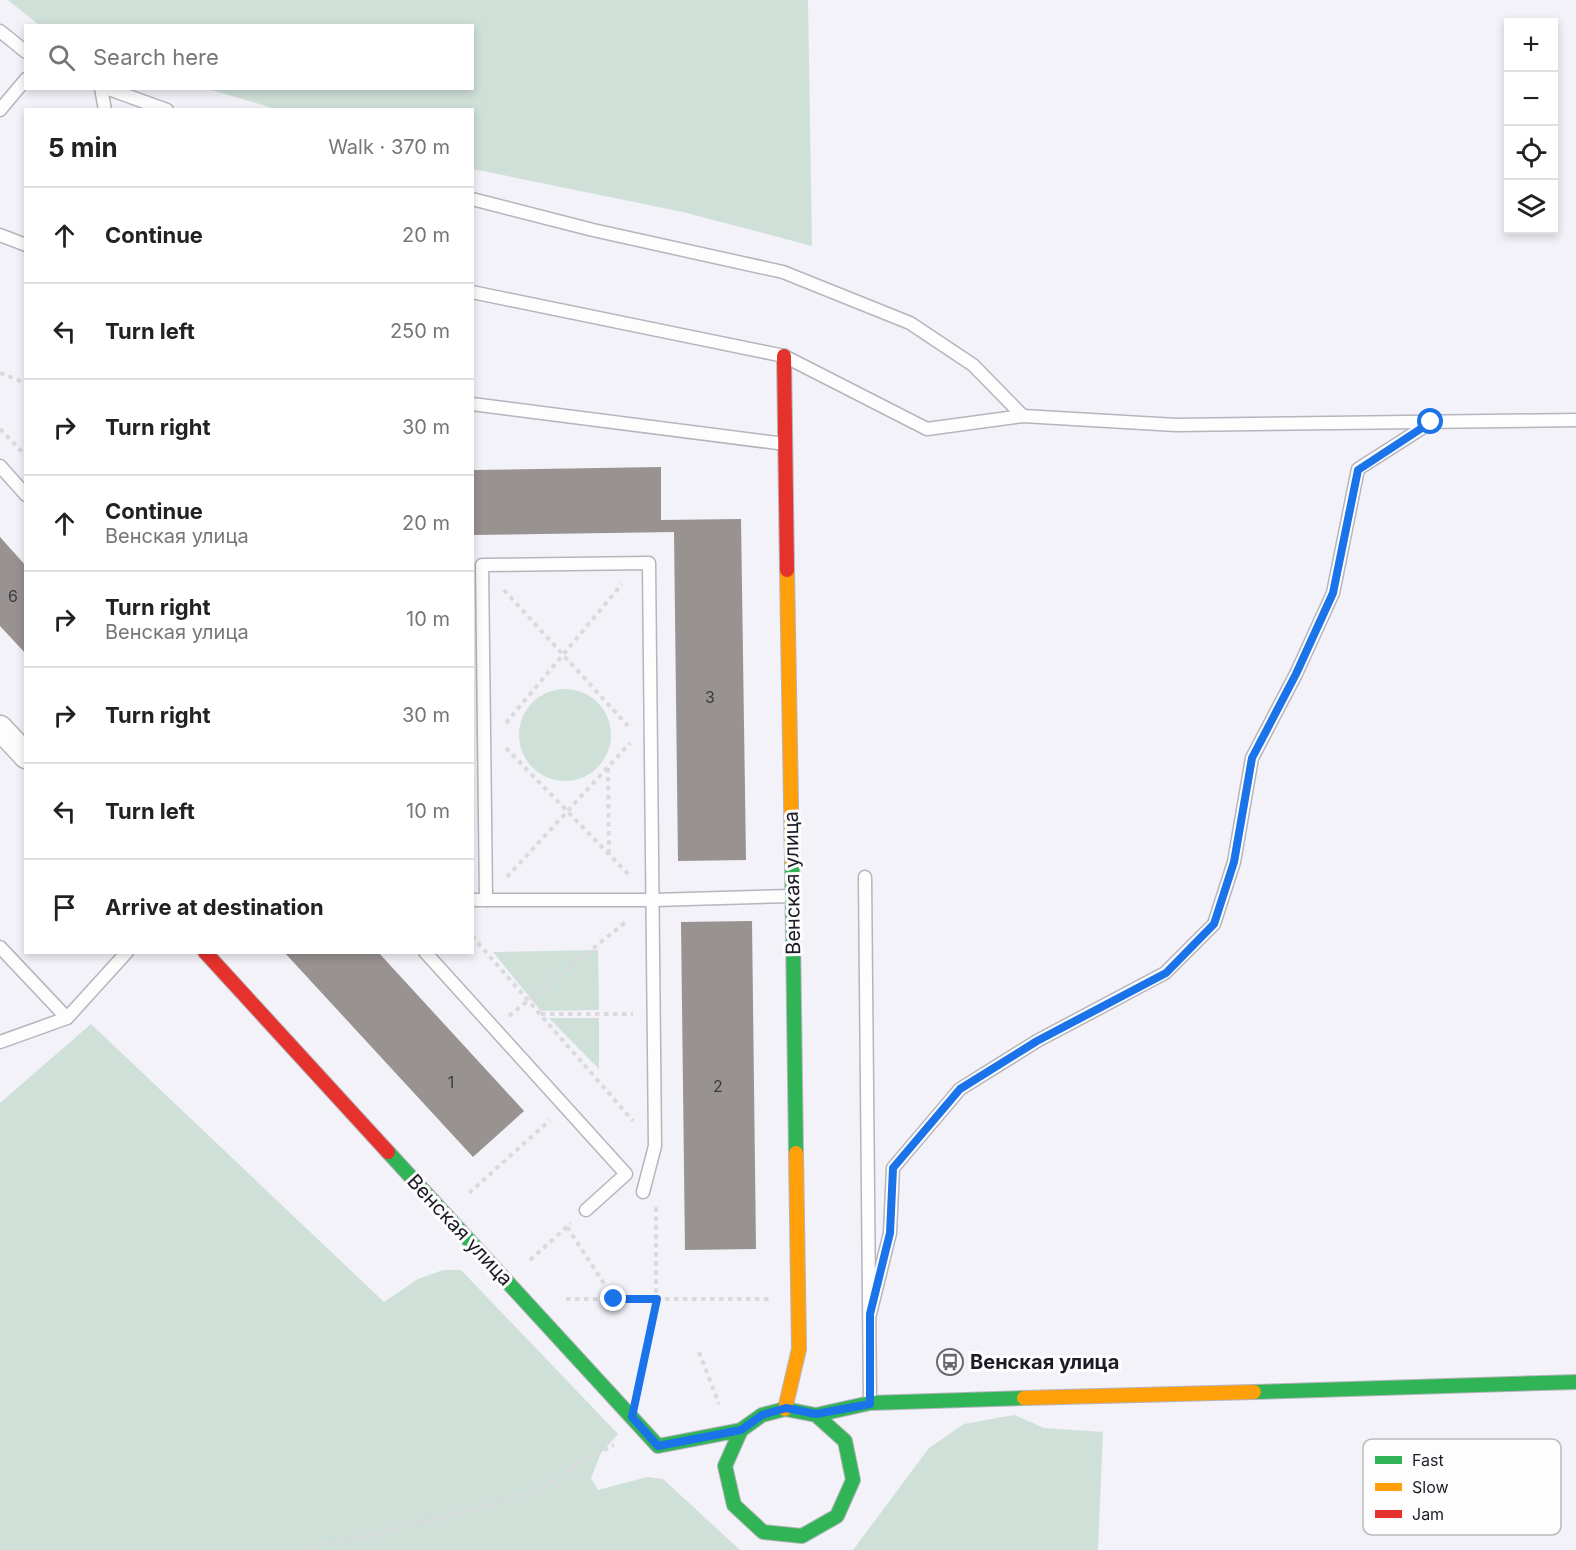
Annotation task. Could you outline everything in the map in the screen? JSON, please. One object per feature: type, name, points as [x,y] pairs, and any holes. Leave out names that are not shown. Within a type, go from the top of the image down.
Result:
[{"type":"street","name":"Венская улица","points":[[784,356],[799,1349],[786,1408]]},
{"type":"street","points":[[0,728],[24,754]]},
{"type":"street","name":"Венская улица","points":[[207,954],[658,1446],[741,1430]]},
{"type":"street","points":[[816,1414],[845,1441],[853,1480],[837,1516],[802,1536],[763,1532],[734,1505],[725,1466],[741,1430],[762,1415],[786,1408],[816,1414],[870,1404],[1576,1382]]},
{"type":"lane","points":[[0,31],[24,50]]},
{"type":"lane","points":[[0,110],[24,81]]},
{"type":"lane","points":[[101,90],[105,108]]},
{"type":"lane","points":[[112,90],[161,108]]},
{"type":"lane","points":[[474,200],[593,230],[783,272],[910,323],[973,365],[1023,416]]},
{"type":"lane","points":[[0,234],[24,244]]},
{"type":"lane","points":[[474,292],[784,356],[927,429],[1023,416],[1176,425],[1576,420]]},
{"type":"lane","points":[[474,404],[786,444]]},
{"type":"lane","points":[[870,1314],[890,1233],[893,1168],[960,1089],[1037,1041],[1166,973],[1214,924],[1234,862],[1252,758],[1296,674],[1333,593],[1358,470],[1431,422]]},
{"type":"lane","points":[[0,466],[24,493]]},
{"type":"lane","points":[[427,954],[643,1192],[655,1146],[649,563],[482,566],[486,900]]},
{"type":"lane","points":[[865,877],[870,1404]]},
{"type":"lane","points":[[474,900],[654,900],[792,896]]},
{"type":"lane","points":[[0,947],[67,1018]]},
{"type":"lane","points":[[0,1042],[67,1018],[125,954]]},
{"type":"lane","points":[[586,1210],[626,1174]]},
{"type":"path","points":[[0,373],[24,382]]},
{"type":"path","points":[[0,429],[24,454]]},
{"type":"path","points":[[495,737],[639,563]]},
{"type":"path","points":[[482,566],[637,736]]},
{"type":"path","points":[[486,900],[651,721]]},
{"type":"path","points":[[484,726],[654,900],[495,1028]]},
{"type":"path","points":[[608,767],[609,854]]},
{"type":"path","points":[[474,938],[655,1146]]},
{"type":"path","points":[[540,1014],[654,1014]]},
{"type":"path","points":[[464,1198],[548,1122]]},
{"type":"path","points":[[632,1417],[657,1299],[656,1205]]},
{"type":"path","points":[[507,1281],[586,1210]]},
{"type":"path","points":[[567,1227],[614,1299]]},
{"type":"path","points":[[524,1299],[776,1299]]},
{"type":"path","points":[[699,1352],[722,1411]]},
{"type":"path","points":[[298,1550],[363,1537],[540,1490],[583,1461],[644,1430]]},
{"type":"shaded area","points":[[8,0],[808,0],[812,246],[683,212],[474,169],[474,108],[273,108],[211,90],[474,90],[474,24],[38,24]]},
{"type":"shaded area","points":[[556,689],[574,689],[591,696],[604,709],[611,726],[611,744],[604,761],[591,774],[574,781],[556,781],[539,774],[526,761],[519,744],[519,726],[526,709],[539,696]]},
{"type":"shaded area","points":[[598,950],[599,1010],[541,1011],[493,952]]},
{"type":"shaded area","points":[[549,1018],[599,1018],[599,1069]]},
{"type":"shaded area","points":[[91,1024],[384,1302],[418,1279],[443,1270],[461,1270],[618,1434],[601,1453],[591,1478],[598,1490],[647,1477],[663,1479],[740,1550],[0,1550],[0,1103]]},
{"type":"shaded area","points":[[1014,1415],[1044,1428],[1103,1432],[1098,1550],[853,1550],[929,1448],[964,1424]]},
{"type":"building","points":[[661,467],[661,520],[741,519],[746,860],[678,861],[674,532],[474,535],[474,470]]},
{"type":"building","points":[[0,537],[24,564],[24,652],[0,626]]},
{"type":"building","points":[[752,921],[756,1249],[685,1250],[681,922]]},
{"type":"building","points":[[286,954],[380,954],[524,1111],[473,1157]]},
{"type":"traffic: fast","points":[[792,861],[796,1153]]},
{"type":"traffic: fast","points":[[388,1152],[658,1446],[741,1430]]},
{"type":"traffic: fast","points":[[1254,1392],[1576,1382]]},
{"type":"traffic: fast","points":[[816,1415],[845,1441],[853,1480],[837,1516],[802,1536],[763,1532],[734,1505],[725,1466],[741,1430],[762,1415],[785,1409],[816,1415],[870,1403],[1024,1398]]},
{"type":"traffic: slow","points":[[787,570],[792,861]]},
{"type":"traffic: slow","points":[[785,1409],[799,1349],[796,1153]]},
{"type":"traffic: slow","points":[[1024,1398],[1254,1392]]},
{"type":"traffic: jam","points":[[784,356],[787,570]]},
{"type":"traffic: jam","points":[[207,954],[388,1152]]},
{"type":"place","name":"Венская улица","points":[[950,1362]]},
{"type":"route","points":[[614,1299],[657,1299],[632,1417],[658,1446],[741,1430],[762,1415],[786,1408],[816,1414],[870,1404],[870,1314],[890,1233],[893,1168],[960,1089],[1037,1041],[1166,973],[1214,924],[1234,862],[1252,758],[1296,674],[1333,593],[1358,470],[1431,422]]}]
